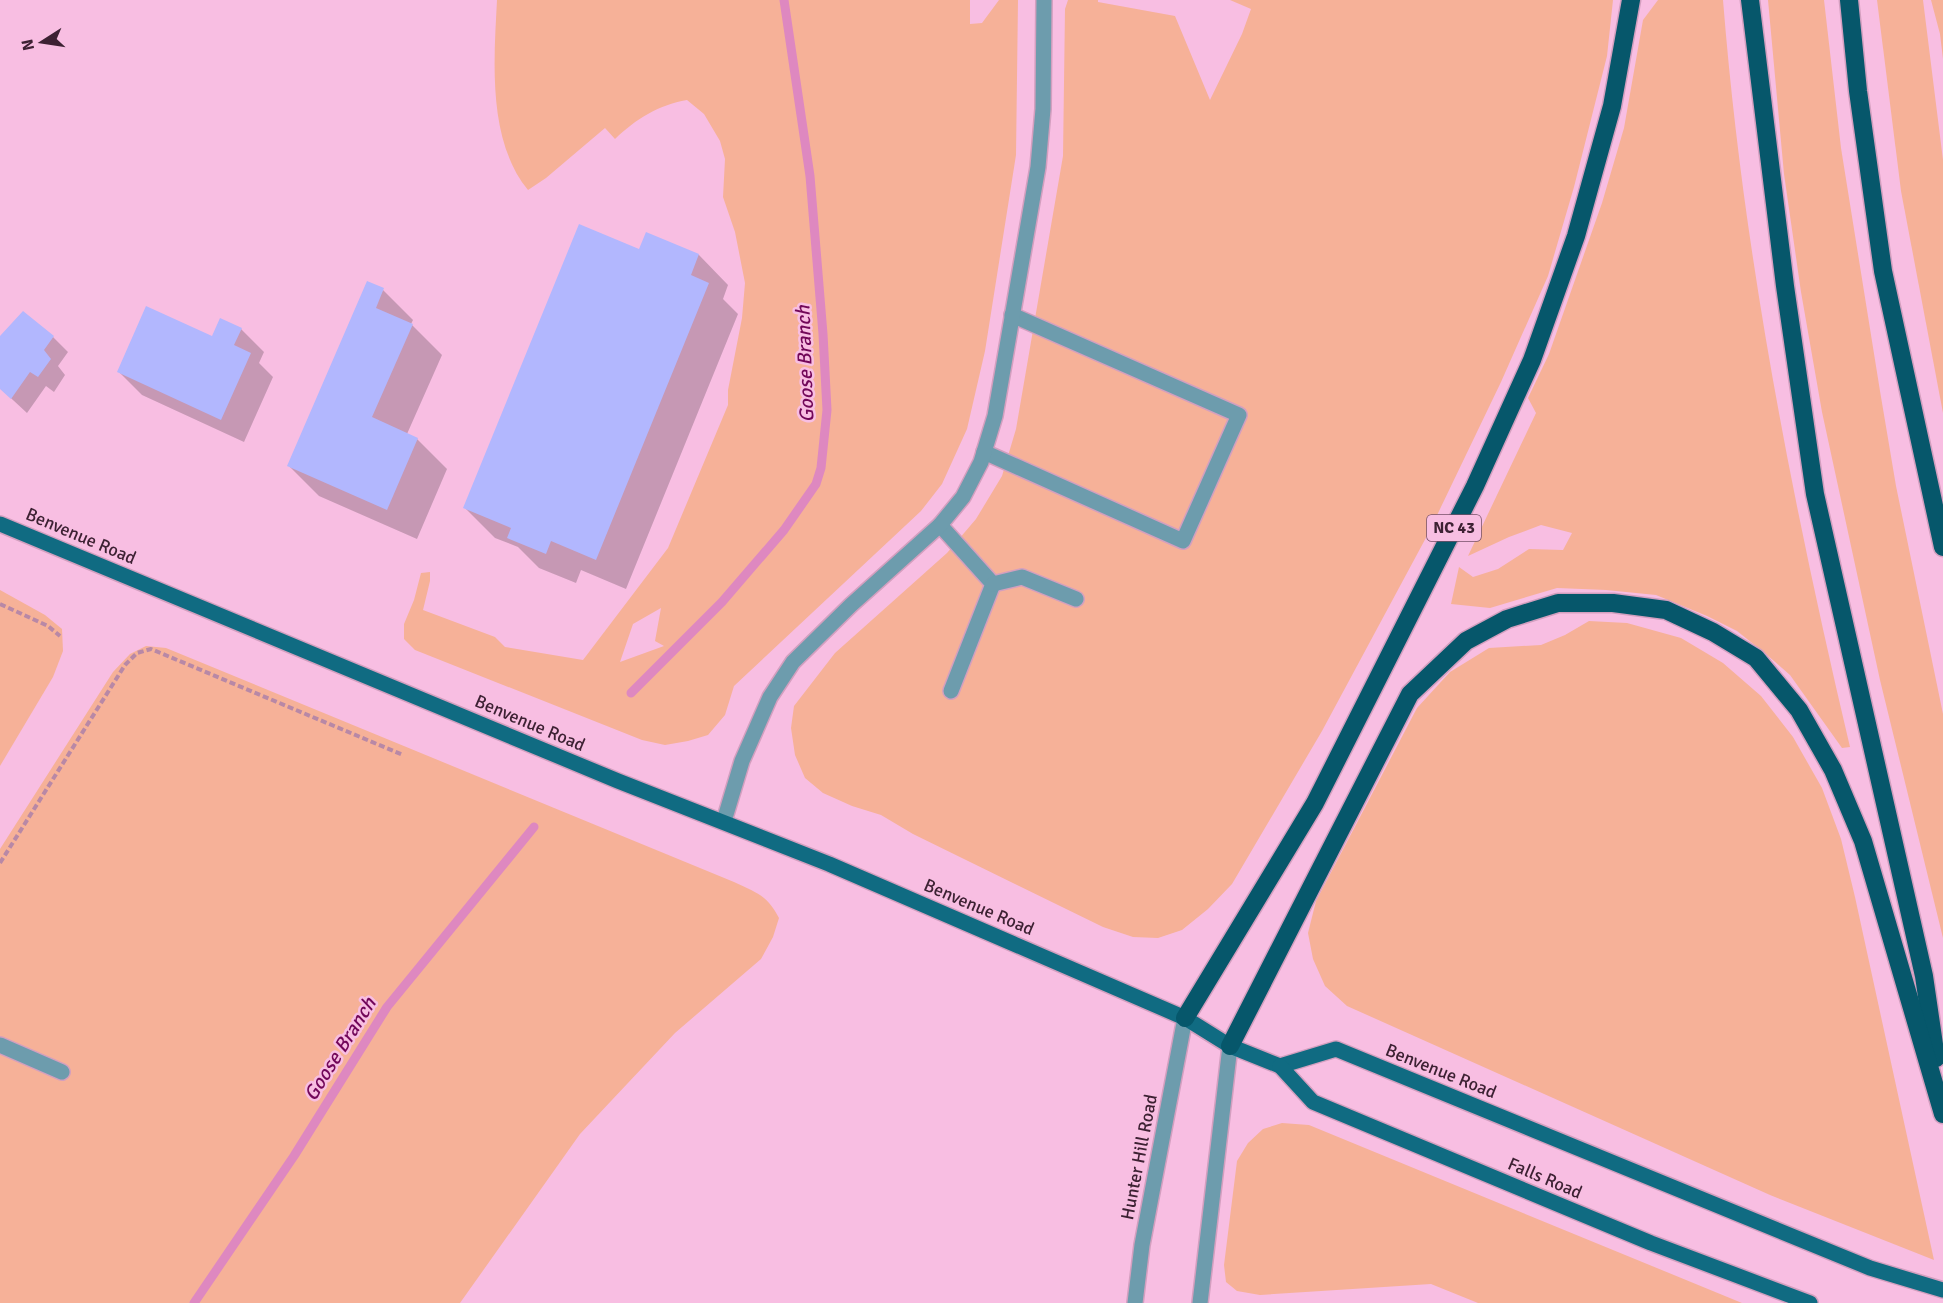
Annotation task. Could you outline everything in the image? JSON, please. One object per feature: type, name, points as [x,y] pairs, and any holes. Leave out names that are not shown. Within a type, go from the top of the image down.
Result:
[{"type":"highway","name":"NC 43","points":[[1185,1018],[1315,802],[1475,486],[1532,360],[1576,236],[1612,106],[1631,0]]},
{"type":"highway","points":[[1750,0],[1785,286],[1815,495],[1924,975],[1943,1105]]},
{"type":"highway","points":[[1849,0],[1858,91],[1883,271],[1943,547]]},
{"type":"highway","points":[[1230,1046],[1410,694],[1466,641],[1507,619],[1558,603],[1613,603],[1666,610],[1713,632],[1756,658],[1799,710],[1833,770],[1863,841],[1943,1114]]},
{"type":"main road","name":"Benvenue Road","points":[[0,524],[618,781],[829,864],[1185,1018],[1230,1046],[1280,1066],[1336,1049],[1870,1268],[1943,1290]]},
{"type":"main road","name":"Falls Road","points":[[1280,1066],[1313,1102],[1651,1243],[1810,1303]]},
{"type":"street","points":[[724,821],[742,761],[751,740],[770,697],[793,662],[851,605],[940,525],[963,497],[981,462],[995,416],[1038,167],[1043,109],[1044,0]]},
{"type":"street","points":[[984,452],[1183,541],[1239,416],[1012,315]]},
{"type":"street","points":[[940,525],[993,584]]},
{"type":"street","points":[[993,584],[1022,577],[1076,599]]},
{"type":"street","points":[[951,691],[993,584]]},
{"type":"street","name":"Hunter Hill Road","points":[[1135,1303],[1142,1245],[1185,1018]]},
{"type":"street","points":[[0,1045],[62,1072]]},
{"type":"street","points":[[1200,1303],[1230,1046]]},
{"type":"path","points":[[0,604],[48,626],[60,636]]},
{"type":"path","points":[[0,863],[125,665],[138,652],[151,649],[403,756]]},
{"type":"shaded area","points":[[497,0],[970,0],[970,24],[982,23],[999,0],[1018,0],[1016,155],[985,351],[967,429],[942,484],[921,511],[734,686],[725,715],[708,735],[688,741],[665,745],[642,740],[415,650],[404,639],[404,624],[414,600],[421,573],[430,572],[423,610],[495,637],[505,647],[583,660],[668,548],[728,405],[728,390],[742,318],[745,283],[735,232],[723,197],[725,159],[720,141],[704,114],[687,100],[666,105],[648,114],[615,139],[605,128],[546,178],[528,190],[505,148],[499,124],[495,73]],"holes":[[[661,608],[655,641],[664,646],[620,662],[633,624]]]},
{"type":"shaded area","points":[[1068,0],[1098,0],[1098,2],[1175,16],[1210,100],[1242,34],[1251,9],[1230,0],[1613,0],[1607,56],[1574,187],[1548,276],[1501,382],[1428,534],[1322,731],[1232,884],[1208,909],[1182,930],[1158,938],[1133,937],[1103,927],[913,834],[881,815],[852,806],[823,793],[805,778],[795,755],[791,728],[794,706],[835,653],[947,553],[976,519],[1002,476],[1016,429],[1063,156],[1065,9]]},
{"type":"shaded area","points":[[1658,0],[1723,0],[1743,188],[1772,376],[1808,562],[1850,747],[1842,748],[1790,675],[1737,631],[1656,595],[1557,588],[1490,608],[1451,604],[1459,567],[1473,577],[1498,569],[1529,549],[1563,550],[1572,533],[1541,525],[1468,556],[1536,413],[1528,398],[1549,354],[1602,203],[1624,128],[1643,20]]},
{"type":"shaded area","points":[[1768,0],[1824,0],[1841,148],[1880,391],[1896,486],[1943,714],[1943,938],[1880,680],[1822,412],[1801,292],[1784,174]]},
{"type":"shaded area","points":[[1877,0],[1923,0],[1943,160],[1943,413],[1901,191]]},
{"type":"shaded area","points":[[1931,0],[1943,0],[1943,59],[1940,34]]},
{"type":"shaded area","points":[[0,590],[45,615],[62,629],[63,651],[53,677],[0,766]]},
{"type":"shaded area","points":[[1589,621],[1627,623],[1681,638],[1723,663],[1761,696],[1793,737],[1822,788],[1841,839],[1855,897],[1934,1260],[1770,1195],[1347,1006],[1325,986],[1313,959],[1308,933],[1316,901],[1417,708],[1450,672],[1489,648],[1541,645]]},
{"type":"shaded area","points":[[146,646],[166,648],[734,882],[766,899],[779,918],[773,937],[761,959],[675,1033],[580,1134],[460,1303],[0,1303],[0,849],[113,672],[130,654]]},
{"type":"shaded area","points":[[1282,1123],[1309,1125],[1742,1303],[1478,1303],[1431,1284],[1260,1295],[1237,1291],[1226,1282],[1224,1265],[1237,1161],[1248,1143],[1263,1129]]},
{"type":"building","points":[[579,224],[639,249],[646,232],[699,254],[691,275],[709,283],[596,560],[551,541],[546,554],[507,538],[511,528],[463,508]]},
{"type":"building","points":[[367,281],[384,288],[376,308],[413,324],[372,417],[418,438],[387,510],[287,466]]},
{"type":"building","points":[[146,306],[212,336],[220,318],[242,328],[234,345],[251,353],[221,420],[117,372]]},
{"type":"building","points":[[23,311],[54,336],[44,350],[51,359],[38,377],[30,372],[11,399],[0,389],[0,336]]},
{"type":"waterway","name":"Goose Branch","points":[[631,693],[722,602],[784,530],[816,484],[821,468],[827,410],[823,334],[810,176],[784,0]]},
{"type":"waterway","name":"Goose Branch","points":[[194,1303],[294,1156],[387,1007],[534,827]]}]
